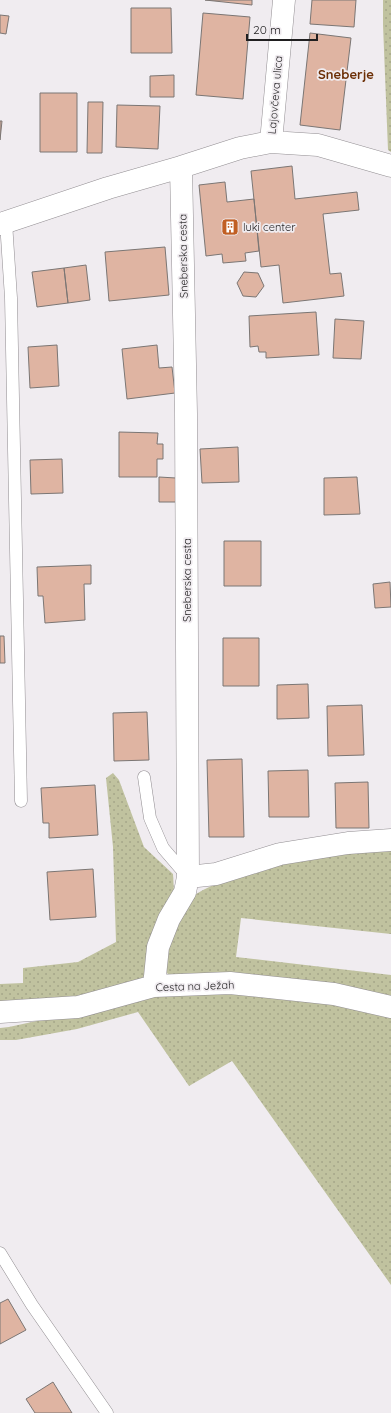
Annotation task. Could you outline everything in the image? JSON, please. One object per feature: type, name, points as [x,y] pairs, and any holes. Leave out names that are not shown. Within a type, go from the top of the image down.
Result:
[{"type":"street","name":"Lajovčeva ulica","points":[[271,142],[284,0]]},
{"type":"street","points":[[3,223],[108,188],[240,148],[271,142],[318,145],[391,166]]},
{"type":"street","name":"Sneberska cesta","points":[[154,986],[158,947],[169,919],[185,892],[188,876],[186,413],[181,167]]},
{"type":"street","points":[[188,876],[216,874],[280,854],[348,843],[391,840]]},
{"type":"street","name":"Cesta na Ježah","points":[[0,1012],[78,1007],[154,986],[230,983],[334,994],[391,1007]]},
{"type":"lane","points":[[3,223],[11,298],[21,801]]},
{"type":"lane","points":[[144,776],[150,818],[163,848],[188,876]]},
{"type":"lane","points":[[0,1253],[32,1305],[107,1413]]},
{"type":"green space","points":[[383,0],[391,0],[391,152],[388,150]]},
{"type":"green space","points":[[113,773],[119,780],[144,847],[173,874],[174,891],[150,966],[142,979],[133,986],[0,1015],[0,984],[23,983],[23,968],[78,962],[116,942],[113,847],[106,778]]},
{"type":"green space","points":[[391,849],[391,934],[241,918],[236,957],[391,975],[391,1003],[177,982],[167,973],[165,963],[169,938],[186,900],[203,890],[226,879],[290,861]]},
{"type":"green space","points":[[198,991],[287,995],[391,1016],[391,1285],[232,1061],[189,1086],[138,1012],[77,1029],[16,1040],[0,1040],[0,1028],[142,998]]},
{"type":"building","points":[[205,0],[252,0],[252,5]]},
{"type":"building","points":[[312,0],[356,0],[354,27],[310,24]]},
{"type":"building","points":[[131,8],[171,8],[172,53],[131,53]]},
{"type":"building","points":[[203,13],[250,17],[243,99],[196,95]]},
{"type":"building","points":[[0,15],[9,16],[6,34],[0,33]]},
{"type":"building","points":[[310,33],[351,38],[340,130],[300,125]]},
{"type":"building","points":[[174,75],[174,97],[150,97],[150,76]]},
{"type":"building","points":[[40,93],[77,93],[77,152],[40,152]]},
{"type":"building","points":[[88,102],[103,102],[102,153],[87,153]]},
{"type":"building","points":[[117,105],[160,106],[158,149],[116,147]]},
{"type":"building","points":[[0,121],[2,121],[0,140]]},
{"type":"building","points":[[292,166],[295,199],[357,192],[359,210],[323,214],[330,274],[341,273],[344,296],[283,303],[279,265],[261,267],[251,171]]},
{"type":"building","name":"luki center","points":[[225,182],[227,202],[254,199],[259,251],[245,253],[246,261],[223,263],[222,254],[206,256],[199,185]]},
{"type":"building","points":[[165,247],[169,295],[109,301],[105,252]]},
{"type":"building","points":[[86,265],[90,300],[68,303],[64,268]]},
{"type":"building","points":[[64,268],[68,303],[37,307],[32,272]]},
{"type":"building","points":[[244,272],[258,273],[264,286],[256,297],[243,296],[237,283]]},
{"type":"building","points":[[316,312],[319,355],[266,358],[266,352],[259,352],[258,346],[250,347],[249,316]]},
{"type":"building","points":[[335,319],[364,321],[361,359],[333,358]]},
{"type":"building","points":[[57,345],[59,386],[30,388],[28,347]]},
{"type":"building","points":[[157,345],[159,368],[172,367],[175,393],[127,399],[122,349]]},
{"type":"building","points":[[119,432],[158,433],[157,444],[163,444],[163,459],[157,459],[157,477],[119,477]]},
{"type":"building","points":[[238,447],[239,482],[202,483],[200,449]]},
{"type":"building","points":[[62,459],[63,493],[31,494],[30,460]]},
{"type":"building","points":[[159,477],[176,478],[176,502],[159,502]]},
{"type":"building","points":[[357,477],[360,514],[324,515],[324,478]]},
{"type":"building","points":[[224,541],[261,541],[261,586],[224,586]]},
{"type":"building","points":[[91,565],[91,584],[84,584],[85,620],[45,623],[43,596],[38,596],[37,567]]},
{"type":"building","points":[[390,582],[391,607],[375,608],[373,584]]},
{"type":"building","points":[[0,636],[4,636],[5,663],[0,663]]},
{"type":"building","points":[[223,638],[259,638],[259,686],[223,686]]},
{"type":"building","points":[[308,684],[309,718],[277,719],[277,685]]},
{"type":"building","points":[[362,705],[364,755],[328,756],[327,706]]},
{"type":"building","points":[[147,712],[149,760],[114,761],[113,713]]},
{"type":"building","points":[[242,759],[244,837],[209,837],[207,760]]},
{"type":"building","points":[[308,770],[309,817],[269,817],[268,771]]},
{"type":"building","points":[[368,782],[369,828],[336,828],[335,783]]},
{"type":"building","points":[[95,785],[98,835],[49,838],[49,823],[43,823],[41,788]]},
{"type":"building","points":[[93,869],[96,917],[50,920],[47,872]]},
{"type":"building","points":[[8,1299],[26,1330],[0,1344],[0,1303]]},
{"type":"building","points":[[53,1382],[72,1413],[35,1413],[26,1399]]},
{"type":"place","name":"luki center","points":[[230,227]]},
{"type":"district","name":"Sneberje","points":[[346,74]]}]
